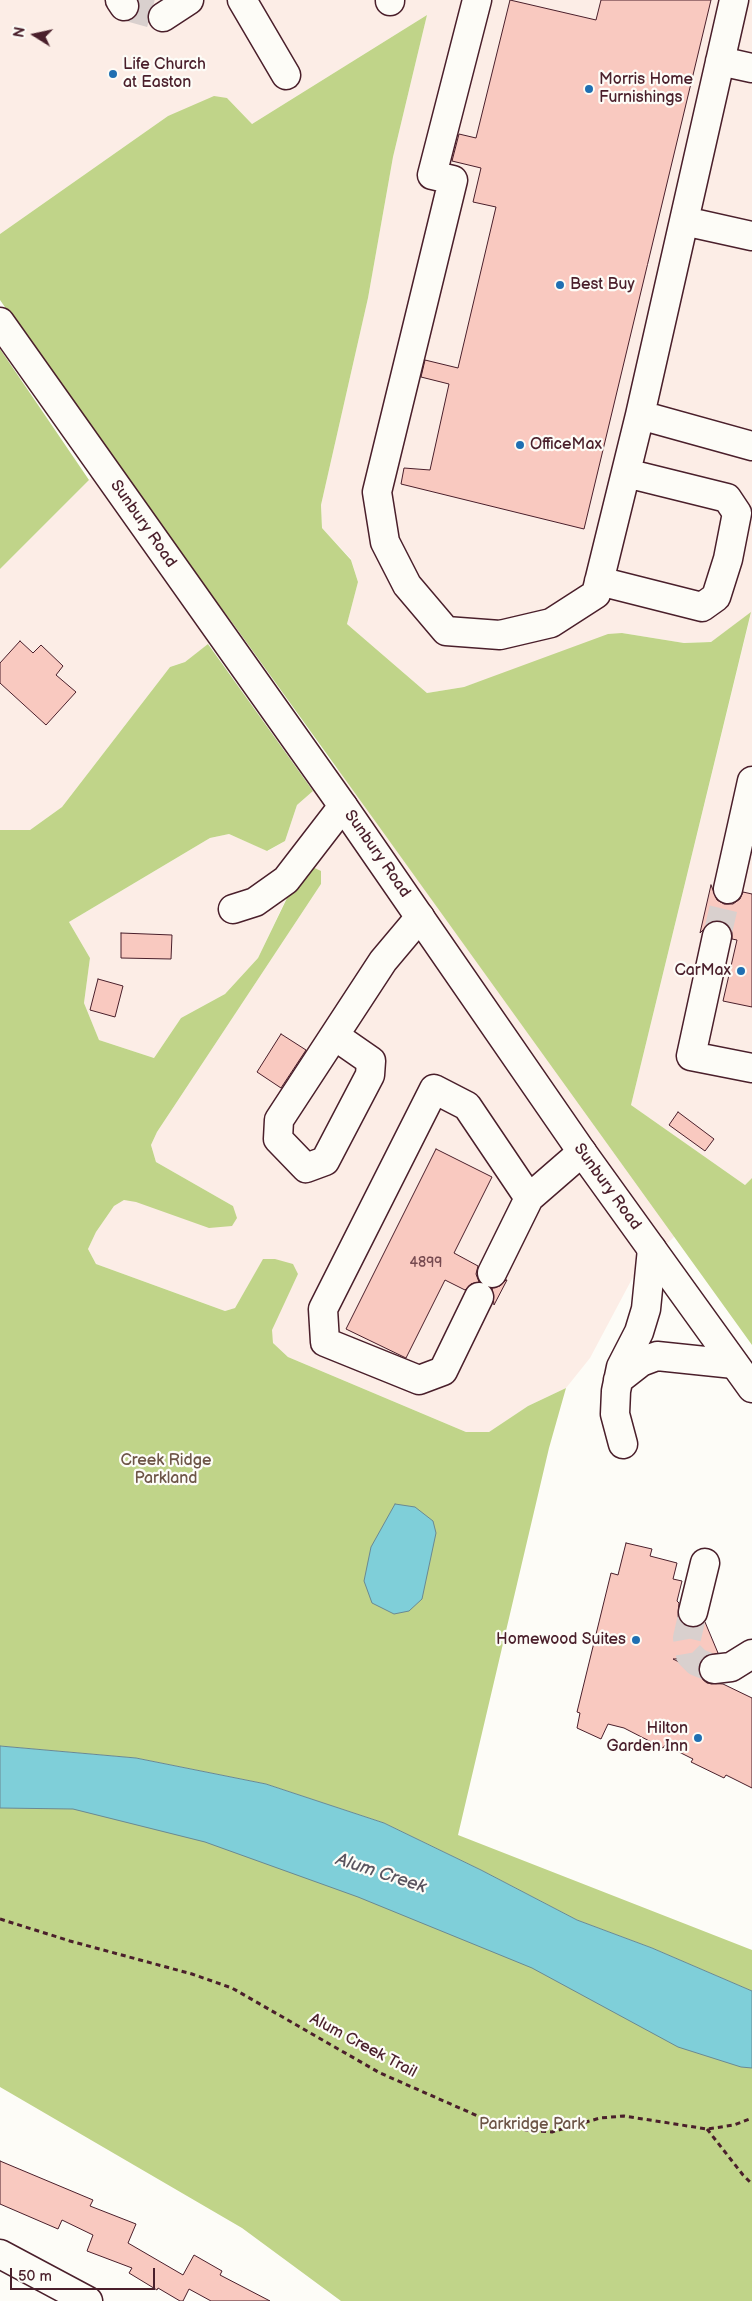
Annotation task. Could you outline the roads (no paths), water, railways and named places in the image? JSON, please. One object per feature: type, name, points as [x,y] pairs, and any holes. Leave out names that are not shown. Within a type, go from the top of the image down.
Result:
[{"type":"main road","points":[[163,17],[189,0]]},
{"type":"main road","points":[[242,0],[286,75]]},
{"type":"main road","points":[[477,0],[432,175],[453,180],[377,492],[385,542],[407,584],[446,631],[500,635],[551,623],[596,594],[640,415],[734,0]]},
{"type":"main road","points":[[720,62],[752,68]]},
{"type":"main road","points":[[684,221],[752,236]]},
{"type":"main road","name":"Sunbury Road","points":[[0,322],[343,806],[582,1152],[752,1388]]},
{"type":"main road","points":[[640,415],[752,446]]},
{"type":"main road","points":[[599,581],[702,607],[716,597],[728,559],[737,513],[727,498],[626,473]]},
{"type":"main road","points":[[728,889],[746,836],[752,781]]},
{"type":"main road","points":[[233,909],[255,902],[286,880],[343,806]]},
{"type":"main road","points":[[335,1036],[383,961],[420,917]]},
{"type":"main road","points":[[717,936],[691,1056],[752,1068]]},
{"type":"main road","points":[[479,1297],[443,1371],[419,1380],[325,1342],[323,1309],[434,1089],[467,1106],[528,1198]]},
{"type":"main road","points":[[492,1273],[528,1198],[582,1152]]},
{"type":"main road","points":[[623,1444],[614,1414],[618,1380],[646,1309],[652,1249]]},
{"type":"main road","points":[[618,1380],[641,1362],[657,1356],[734,1364]]},
{"type":"main road","points":[[693,1612],[705,1563]]},
{"type":"main road","points":[[714,1669],[731,1667],[752,1654]]},
{"type":"main road","points":[[0,2254],[88,2301]]},
{"type":"water","points":[[395,1504],[415,1507],[433,1521],[436,1533],[422,1599],[409,1611],[394,1614],[372,1603],[364,1581],[371,1547]]},
{"type":"water","name":"Alum Creek","points":[[0,1746],[136,1758],[266,1784],[384,1823],[481,1870],[577,1920],[652,1948],[752,1991],[752,2068],[741,2067],[678,2047],[532,1968],[358,1897],[205,1842],[73,1809],[0,1808]]},
{"type":"tunnel","points":[[124,6],[163,17]]},
{"type":"tunnel","points":[[717,936],[728,889]]},
{"type":"tunnel","points":[[693,1612],[687,1638],[690,1655],[697,1662],[714,1669]]},
{"type":"place","name":"Life Church at Easton","points":[[113,74]]},
{"type":"place","name":"Morris Home Furnishings","points":[[589,89]]},
{"type":"place","name":"Best Buy","points":[[560,285]]},
{"type":"place","name":"OfficeMax","points":[[520,445]]},
{"type":"place","name":"CarMax","points":[[741,971]]},
{"type":"place","name":"Homewood Suites","points":[[636,1640]]},
{"type":"place","name":"Hilton Garden Inn","points":[[698,1738]]},
{"type":"park label","name":"Creek Ridge Parkland","points":[[166,1470]]},
{"type":"park label","name":"Parkridge Park","points":[[532,2125]]}]
